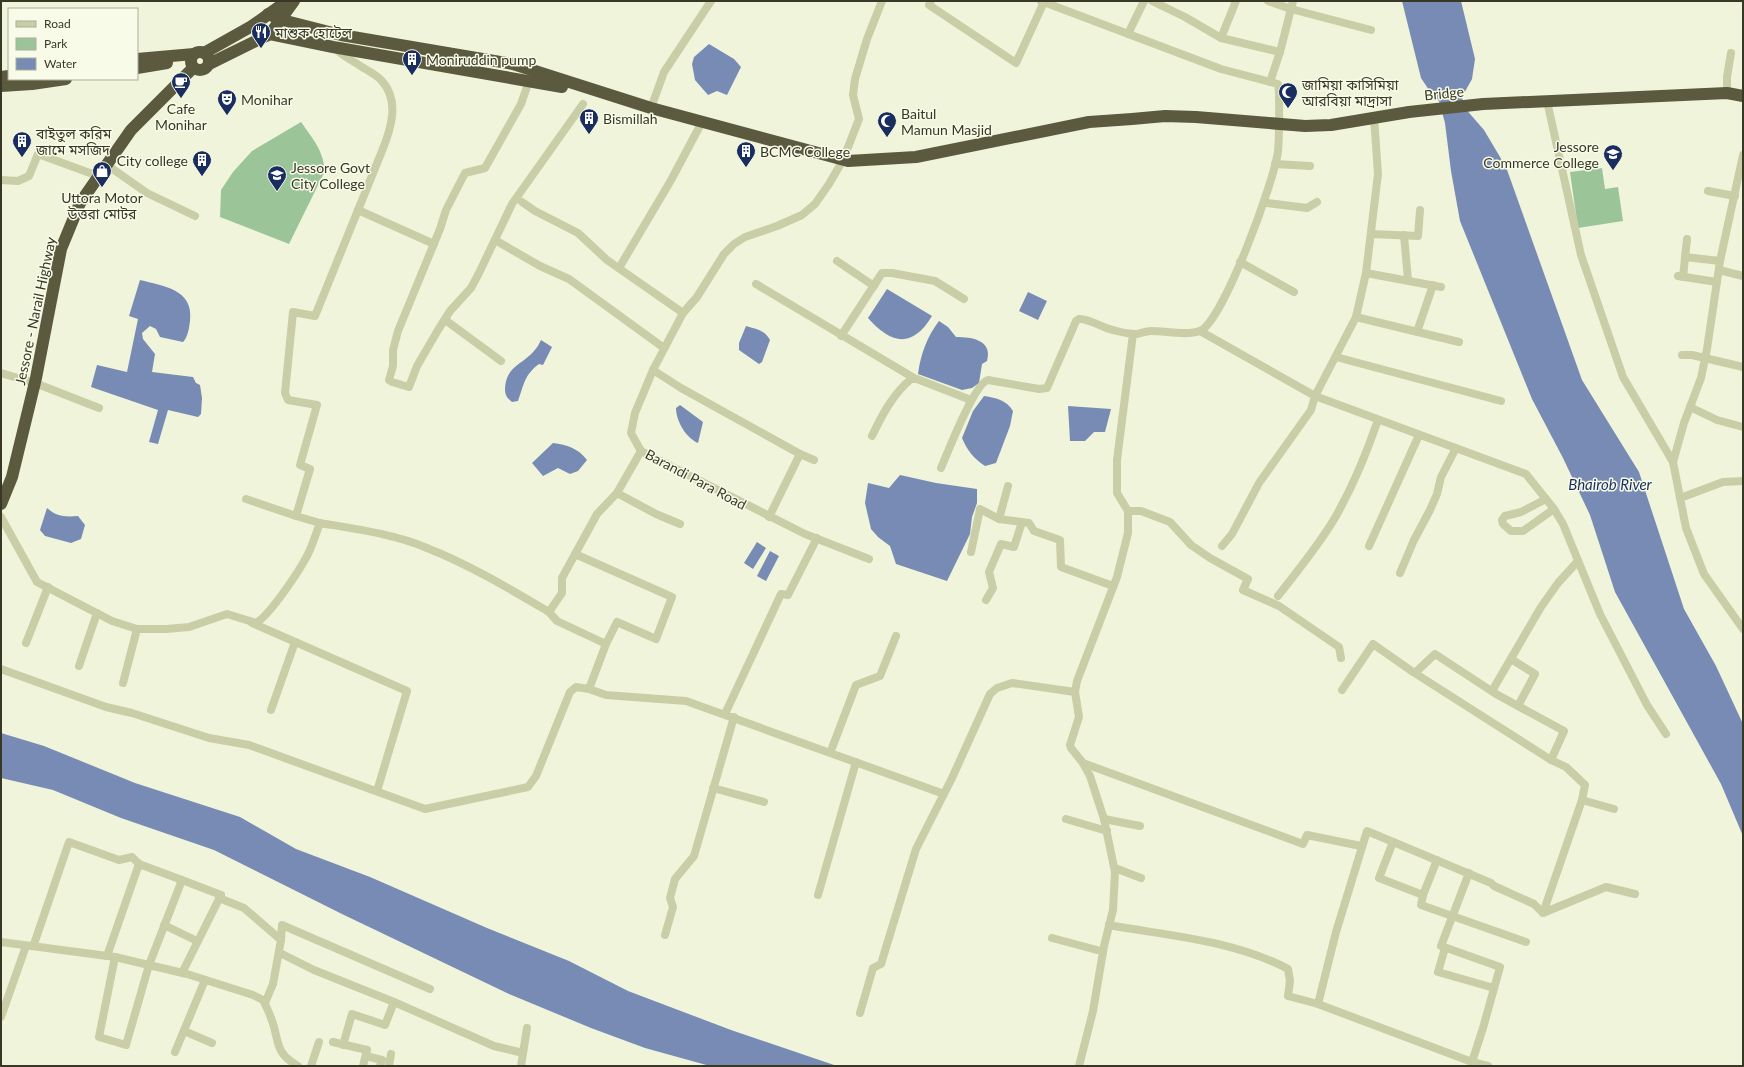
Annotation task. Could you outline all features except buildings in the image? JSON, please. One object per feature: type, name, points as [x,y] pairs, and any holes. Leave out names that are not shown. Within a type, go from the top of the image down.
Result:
[{"type":"highway","points":[[138,59],[198,60],[252,26],[287,1]]},
{"type":"highway","points":[[138,68],[198,60],[270,34],[282,20],[294,1]]},
{"type":"highway","points":[[268,14],[282,20],[341,35],[513,64],[610,96]]},
{"type":"highway","points":[[252,26],[270,34],[333,47],[610,96]]},
{"type":"highway","name":"Jessore - Narail Highway","points":[[1,504],[12,476],[35,383],[61,249],[80,202],[131,130],[198,60]]},
{"type":"highway","points":[[1,86],[59,80]]},
{"type":"highway","points":[[1727,93],[1743,89]]},
{"type":"highway","points":[[1727,93],[1743,96]]},
{"type":"highway","name":"Bridge","points":[[610,96],[843,160],[882,160],[916,157],[1089,122],[1165,116],[1305,126],[1330,125],[1409,112],[1483,104],[1727,93]]},
{"type":"street","points":[[651,108],[664,72],[711,1]]},
{"type":"street","name":"Barandi Para Road","points":[[869,559],[805,534],[769,517],[641,451],[631,433],[635,413],[664,348],[683,313],[705,285],[724,254],[734,244],[745,237],[777,226],[802,215],[815,204],[843,160],[859,118],[853,95],[855,79],[867,39],[882,1]]},
{"type":"street","points":[[931,1],[929,5],[1016,62],[1042,1],[1221,69],[1270,82],[1279,86],[1278,151],[1263,207],[1226,296],[1210,323],[1200,331],[1190,333],[1148,331],[1133,334],[1111,330],[1084,319],[1079,319],[1076,321],[1047,388],[1039,389],[986,381],[971,400],[941,468]]},
{"type":"street","points":[[1128,34],[1144,1]]},
{"type":"street","points":[[1152,1],[1185,17],[1221,38],[1280,52]]},
{"type":"street","points":[[1221,38],[1236,1]]},
{"type":"street","points":[[1268,1],[1292,5],[1371,30]]},
{"type":"street","points":[[1270,82],[1280,52],[1292,5]]},
{"type":"street","points":[[296,516],[310,469],[300,465],[317,405],[288,400],[285,393],[293,312],[315,316],[390,131],[392,117],[392,105],[389,92],[381,80],[339,54],[333,47]]},
{"type":"street","points":[[1727,93],[1727,77],[1731,53]]},
{"type":"street","points":[[529,81],[521,104],[485,168],[465,174],[446,210],[434,244],[398,331],[394,350],[393,366],[389,380],[392,382],[408,386],[438,330],[450,311],[470,288],[476,278],[512,204],[583,104]]},
{"type":"street","points":[[1547,101],[1582,255],[1620,369],[1626,382],[1673,462],[1686,528],[1704,574],[1743,629]]},
{"type":"street","points":[[1222,546],[1232,534],[1259,483],[1311,410],[1316,396],[1356,317],[1366,273],[1378,174],[1374,117]]},
{"type":"street","points":[[618,268],[670,182],[702,122]]},
{"type":"street","points":[[1,180],[18,181],[29,176],[38,154],[98,176]]},
{"type":"street","points":[[1673,462],[1690,407],[1701,378],[1720,261],[1743,155]]},
{"type":"street","points":[[1275,164],[1310,166]]},
{"type":"street","points":[[107,165],[147,192],[195,216]]},
{"type":"street","points":[[1708,191],[1735,196]]},
{"type":"street","points":[[522,202],[578,233],[607,260],[683,313]]},
{"type":"street","points":[[1267,203],[1306,208],[1317,202]]},
{"type":"street","points":[[358,210],[434,244]]},
{"type":"street","points":[[1371,234],[1418,236],[1420,210]]},
{"type":"street","points":[[1404,236],[1408,280]]},
{"type":"street","points":[[1687,239],[1681,276],[1717,282]]},
{"type":"street","points":[[495,240],[540,266],[569,279],[664,348]]},
{"type":"street","points":[[1685,257],[1720,261]]},
{"type":"street","points":[[837,261],[874,286]]},
{"type":"street","points":[[1240,262],[1294,292]]},
{"type":"street","points":[[1719,270],[1743,276]]},
{"type":"street","points":[[841,336],[882,273],[892,273],[936,281],[964,299]]},
{"type":"street","points":[[1366,273],[1441,287]]},
{"type":"street","points":[[756,284],[841,336],[914,378],[971,400]]},
{"type":"street","points":[[1417,332],[1432,285]]},
{"type":"street","points":[[1356,317],[1459,342]]},
{"type":"street","points":[[448,322],[501,361]]},
{"type":"street","points":[[1200,331],[1316,396],[1526,474],[1564,524],[1600,614],[1647,706],[1666,734]]},
{"type":"street","points":[[1079,1066],[1094,1011],[1104,946],[1113,910],[1115,868],[1104,819],[1090,776],[1083,763],[1070,747],[1079,717],[1075,692],[1085,659],[1113,586],[1128,533],[1128,511],[1117,493],[1117,460],[1133,334]]},
{"type":"street","points":[[1682,355],[1692,355],[1743,367]]},
{"type":"street","points":[[1336,357],[1501,401]]},
{"type":"street","points":[[653,370],[681,388],[800,454],[814,460]]},
{"type":"street","points":[[1,373],[35,383],[99,408]]},
{"type":"street","points":[[872,436],[880,418],[894,396],[910,379],[914,378]]},
{"type":"street","points":[[1690,407],[1717,420],[1743,427]]},
{"type":"street","points":[[1278,596],[1322,538],[1336,516],[1368,449],[1378,420]]},
{"type":"street","points":[[1369,546],[1419,434]]},
{"type":"street","points":[[1400,573],[1414,540],[1435,499],[1441,477],[1456,448]]},
{"type":"street","points":[[549,612],[562,593],[562,578],[597,514],[617,493],[641,451]]},
{"type":"street","points":[[769,517],[800,454]]},
{"type":"street","points":[[1680,498],[1723,482],[1743,481]]},
{"type":"street","points":[[999,520],[1008,486]]},
{"type":"street","points":[[617,493],[656,514],[680,524]]},
{"type":"street","points":[[246,499],[320,523],[376,533],[427,548],[501,584],[549,612],[557,622],[606,644]]},
{"type":"street","points":[[1546,499],[1521,512],[1505,516],[1502,520],[1503,524],[1511,531],[1523,531],[1554,509]]},
{"type":"street","points":[[971,552],[980,509],[999,520],[1029,523],[1034,531],[1060,540],[1061,567],[1113,586]]},
{"type":"street","points":[[1128,511],[1141,511],[1170,522],[1192,546],[1210,558],[1248,579],[1243,590],[1279,606],[1339,647],[1341,658]]},
{"type":"street","points":[[1,517],[37,582],[112,621],[137,628],[166,630],[189,627],[227,614],[249,622],[407,691],[377,791]]},
{"type":"street","points":[[986,600],[993,588],[989,572],[1001,544],[1014,547],[1022,522]]},
{"type":"street","points":[[249,622],[256,623],[262,620],[275,603],[307,556],[320,523]]},
{"type":"street","points":[[725,714],[781,594],[788,595],[817,538]]},
{"type":"street","points":[[575,554],[672,597],[656,639],[617,622],[606,644],[589,688]]},
{"type":"street","points":[[1492,691],[1540,607],[1558,583],[1578,561]]},
{"type":"street","points":[[26,643],[48,587]]},
{"type":"street","points":[[79,666],[97,613]]},
{"type":"street","points":[[123,683],[137,628]]},
{"type":"street","points":[[832,748],[856,685],[880,676],[896,636]]},
{"type":"street","points":[[271,710],[295,642]]},
{"type":"street","points":[[1342,690],[1374,644],[1413,672],[1551,760],[1566,767],[1585,785],[1582,800],[1543,913]]},
{"type":"street","points":[[1413,672],[1418,672],[1435,654],[1492,691],[1565,732],[1551,760]]},
{"type":"street","points":[[1511,660],[1535,674],[1518,706]]},
{"type":"street","points":[[1,669],[106,707],[132,713],[209,738],[249,744],[425,809],[528,786],[536,776],[570,692],[576,687],[589,688],[606,694],[686,701],[734,717],[944,794]]},
{"type":"street","points":[[860,1013],[873,968],[881,964],[916,849],[952,778],[970,735],[993,690],[1012,682],[1016,682],[1075,692]]},
{"type":"street","points":[[665,935],[673,907],[670,898],[672,888],[678,874],[694,856],[734,717]]},
{"type":"street","points":[[818,895],[856,762]]},
{"type":"street","points":[[1083,763],[1303,844],[1307,835],[1361,846]]},
{"type":"street","points":[[713,788],[764,802]]},
{"type":"street","points":[[1582,800],[1614,809]]},
{"type":"street","points":[[1066,819],[1107,831]]},
{"type":"street","points":[[1104,819],[1140,826]]},
{"type":"street","points":[[1318,1004],[1334,939],[1367,830],[1491,883],[1494,886],[1534,904],[1543,913]]},
{"type":"street","points":[[1,1018],[69,842],[120,860],[132,856],[139,864],[221,896],[182,973]]},
{"type":"street","points":[[1393,842],[1379,878],[1422,895]]},
{"type":"street","points":[[1437,860],[1422,895],[1420,904],[1526,942]]},
{"type":"street","points":[[139,864],[111,957],[99,1037],[126,1045],[149,965],[182,880]]},
{"type":"street","points":[[1115,868],[1141,878]]},
{"type":"street","points":[[1469,874],[1441,946],[1500,967],[1472,1062]]},
{"type":"street","points":[[1543,913],[1606,887],[1635,894]]},
{"type":"street","points":[[219,898],[244,908],[281,940]]},
{"type":"street","points":[[164,925],[195,940]]},
{"type":"street","points":[[265,1003],[273,984],[281,940],[282,925],[430,989]]},
{"type":"street","points":[[1109,925],[1222,944],[1270,959],[1288,969],[1290,981],[1288,996],[1318,1004],[1472,1062],[1488,1066]]},
{"type":"street","points":[[1052,938],[1097,950]]},
{"type":"street","points":[[1,942],[111,957],[182,973],[253,995],[263,1000],[265,1003],[272,1018],[281,1053],[294,1065]]},
{"type":"street","points":[[1445,948],[1438,972],[1494,988]]},
{"type":"street","points":[[282,954],[314,970],[394,1002],[494,1046],[523,1054]]},
{"type":"street","points":[[175,1052],[205,980]]},
{"type":"street","points":[[343,1045],[352,1014],[385,1025],[394,1002]]},
{"type":"street","points":[[521,1066],[527,1028]]},
{"type":"street","points":[[184,1030],[212,1043]]},
{"type":"street","points":[[311,1066],[319,1042]]},
{"type":"street","points":[[333,1042],[367,1050],[363,1066]]},
{"type":"street","points":[[389,1066],[391,1054]]},
{"type":"street","points":[[366,1056],[382,1060],[380,1066]]},
{"type":"green space","points":[[301,122],[320,151],[325,171],[289,244],[220,217],[221,190],[233,172],[252,151]]},
{"type":"green space","points":[[1602,168],[1605,189],[1618,187],[1623,221],[1578,228],[1570,172]]},
{"type":"water","name":"Bhairob River","points":[[1402,1],[1461,1],[1475,59],[1472,79],[1462,97],[1464,107],[1484,130],[1506,167],[1582,380],[1639,472],[1684,609],[1716,666],[1743,724],[1743,836],[1721,784],[1615,592],[1590,515],[1563,458],[1532,399],[1460,221],[1451,171],[1445,123],[1439,101],[1421,78]]},
{"type":"water","points":[[709,44],[734,59],[741,67],[727,95],[717,91],[708,95],[695,80],[692,64],[694,57]]},
{"type":"water","points":[[140,280],[158,284],[175,291],[187,302],[190,310],[189,329],[183,342],[160,337],[156,329],[150,326],[142,333],[143,339],[155,354],[152,372],[193,377],[196,383],[200,385],[202,398],[201,414],[198,417],[168,410],[158,444],[149,442],[158,410],[91,387],[97,365],[127,372],[138,319],[129,316]]},
{"type":"water","points":[[887,289],[932,316],[917,334],[909,338],[901,339],[893,337],[877,327],[868,318]]},
{"type":"water","points":[[1028,292],[1047,301],[1038,320],[1019,311]]},
{"type":"water","points":[[939,321],[948,327],[956,337],[980,341],[987,348],[987,361],[982,364],[979,383],[972,388],[962,390],[918,374],[925,346]]},
{"type":"water","points":[[746,326],[763,332],[770,340],[762,362],[759,364],[739,350],[739,343]]},
{"type":"water","points":[[541,340],[552,347],[543,365],[539,364],[527,376],[518,401],[512,402],[505,391],[508,375],[534,351]]},
{"type":"water","points":[[984,396],[1001,400],[1013,411],[1010,426],[996,463],[985,466],[971,454],[962,438],[973,411]]},
{"type":"water","points":[[680,405],[703,422],[698,443],[694,441],[682,428],[676,413],[676,408]]},
{"type":"water","points":[[1068,406],[1111,409],[1105,432],[1094,432],[1085,441],[1070,441]]},
{"type":"water","points":[[553,443],[572,448],[584,456],[587,460],[578,471],[570,474],[558,468],[543,476],[532,463]]},
{"type":"water","points":[[900,475],[936,483],[977,489],[977,503],[972,517],[970,534],[947,581],[896,564],[890,546],[878,537],[871,529],[865,503],[868,483],[889,488]]},
{"type":"water","points":[[47,508],[62,516],[78,516],[85,525],[81,539],[71,543],[45,536],[40,530]]},
{"type":"water","points":[[757,542],[766,548],[753,569],[744,563]]},
{"type":"water","points":[[770,551],[779,556],[766,581],[757,576]]},
{"type":"water","points":[[1,733],[44,746],[135,783],[240,817],[296,849],[370,877],[487,928],[569,961],[628,991],[731,1030],[837,1066],[710,1066],[645,1048],[591,1028],[509,994],[342,914],[214,850],[121,818],[53,790],[1,778]]},
{"type":"place","name":"মাশুক হোটেল","points":[[261,49]]},
{"type":"place","name":"Moniruddin pump","points":[[412,76]]},
{"type":"place","name":"Cafe Monihar","points":[[181,99]]},
{"type":"place","name":"জামিয়া কাসিমিয়া আরবিয়া মাদ্রাসা","points":[[1288,109]]},
{"type":"place","name":"Monihar","points":[[227,116]]},
{"type":"place","name":"Bismillah","points":[[589,135]]},
{"type":"place","name":"Baitul Mamun Masjid","points":[[887,138]]},
{"type":"place","name":"বাইতুল করিম জামে মসজিদ","points":[[22,158]]},
{"type":"place","name":"BCMC College","points":[[746,168]]},
{"type":"place","name":"Jessore Commerce College","points":[[1613,171]]},
{"type":"place","name":"City college","points":[[202,177]]},
{"type":"place","name":"Uttora Motor উত্তরা মোটর","points":[[102,188]]},
{"type":"place","name":"Jessore Govt City College","points":[[277,192]]}]
